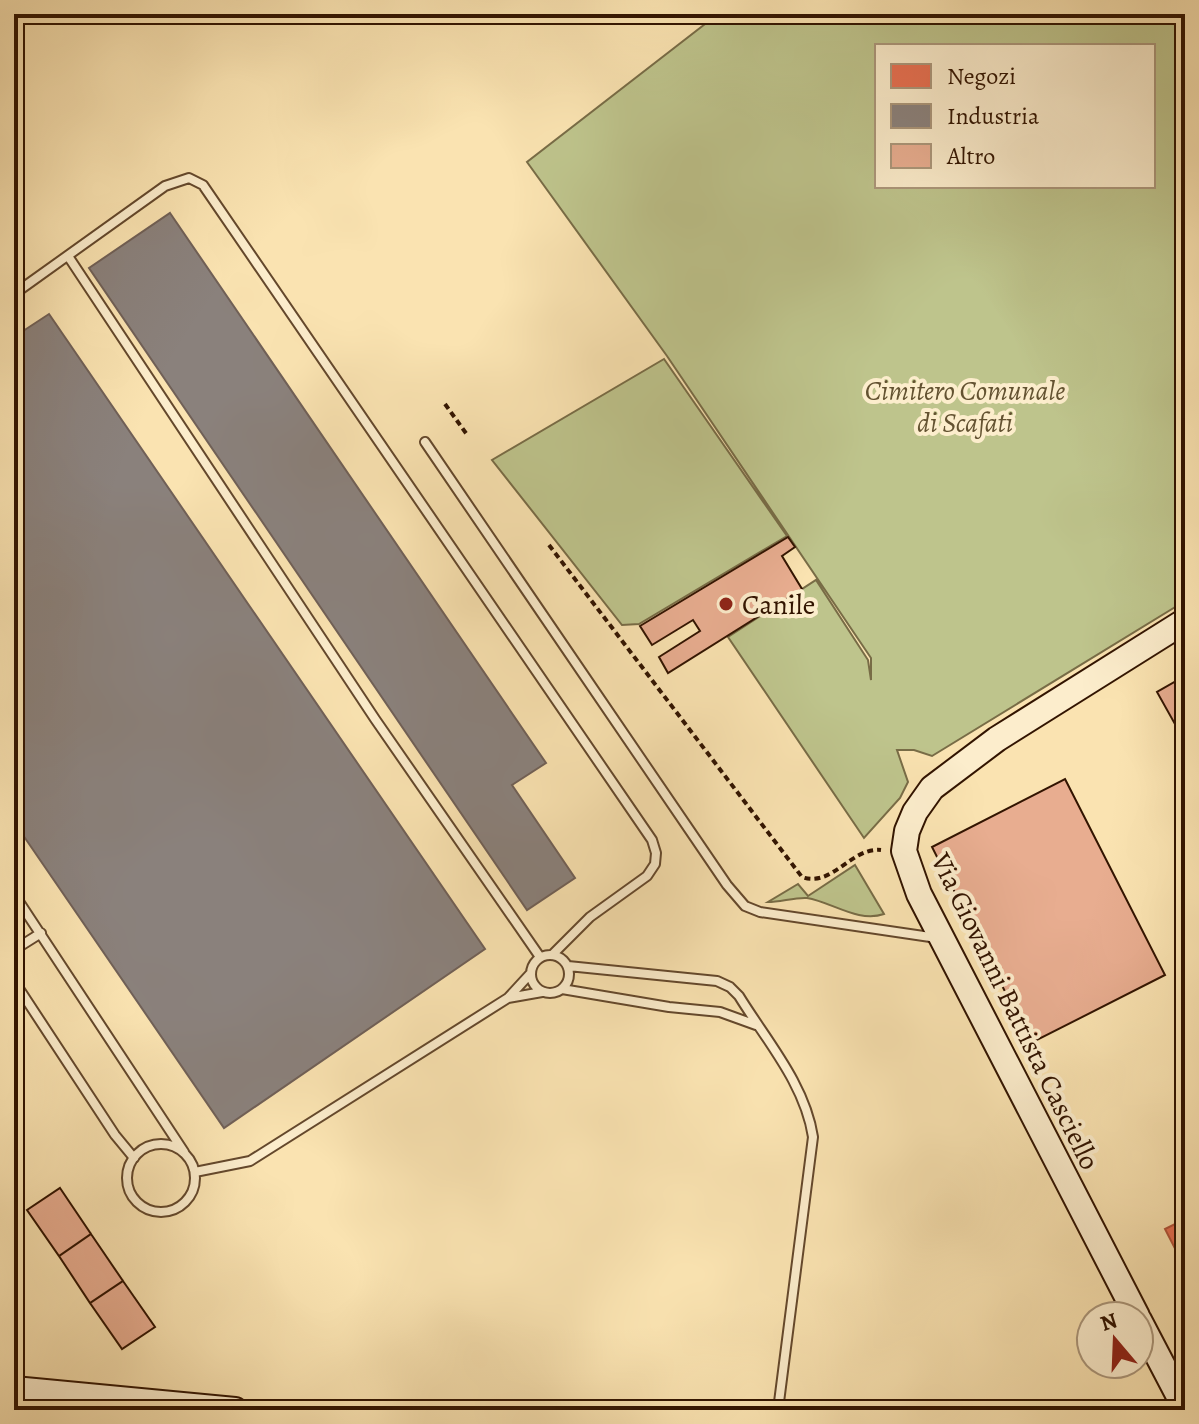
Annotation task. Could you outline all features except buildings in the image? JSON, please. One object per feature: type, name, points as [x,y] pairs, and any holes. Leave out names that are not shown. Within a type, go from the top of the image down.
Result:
[{"type":"street","name":"Via Giovanni Battista Casciello","points":[[1129,1300],[914,883],[904,851],[907,831],[915,812],[932,788],[959,765],[1185,621]]},
{"type":"street","name":"Via Giovanni Battista Casciello","points":[[1155,1351],[1185,1408]]},
{"type":"street","points":[[14,1389],[235,1410]]},
{"type":"lane","points":[[14,294],[165,186],[189,178],[203,185],[322,363],[652,840],[655,864],[647,876],[590,917],[552,955]]},
{"type":"lane","points":[[68,256],[375,719],[540,957]]},
{"type":"lane","points":[[425,442],[727,885],[745,906],[774,914],[942,938]]},
{"type":"lane","points":[[14,894],[184,1152],[195,1172],[192,1194],[175,1210],[153,1211],[134,1200],[129,1190],[128,1168],[141,1150],[162,1144],[184,1152]]},
{"type":"lane","points":[[14,950],[41,933]]},
{"type":"lane","points":[[508,998],[562,989],[569,978],[564,960],[552,955],[540,957]]},
{"type":"lane","points":[[195,1172],[250,1161],[508,998],[531,973],[540,957]]},
{"type":"lane","points":[[568,966],[717,981],[730,987],[739,996],[802,1098],[813,1137],[778,1410]]},
{"type":"lane","points":[[531,973],[534,984],[543,992]]},
{"type":"lane","points":[[14,981],[115,1135],[134,1158]]},
{"type":"lane","points":[[562,989],[732,1014],[757,1025]]},
{"type":"path","points":[[445,404],[468,436]]},
{"type":"path","points":[[549,545],[802,877],[812,881],[827,876],[852,858],[874,849],[904,851]]},
{"type":"green space","name":"Cimitero Comunale di Scafati","points":[[718,14],[1185,14],[1185,601],[932,756],[914,750],[897,750],[908,782],[900,798],[864,838],[728,637],[816,580],[868,660],[871,680],[871,658],[667,356],[527,162]]},
{"type":"green space","points":[[664,359],[787,536],[639,624],[622,625],[492,460]]},
{"type":"green space","points":[[855,865],[884,914],[855,914],[807,898],[768,902],[798,884],[808,896]]},
{"type":"place","name":"Canile","points":[[726,604]]}]
